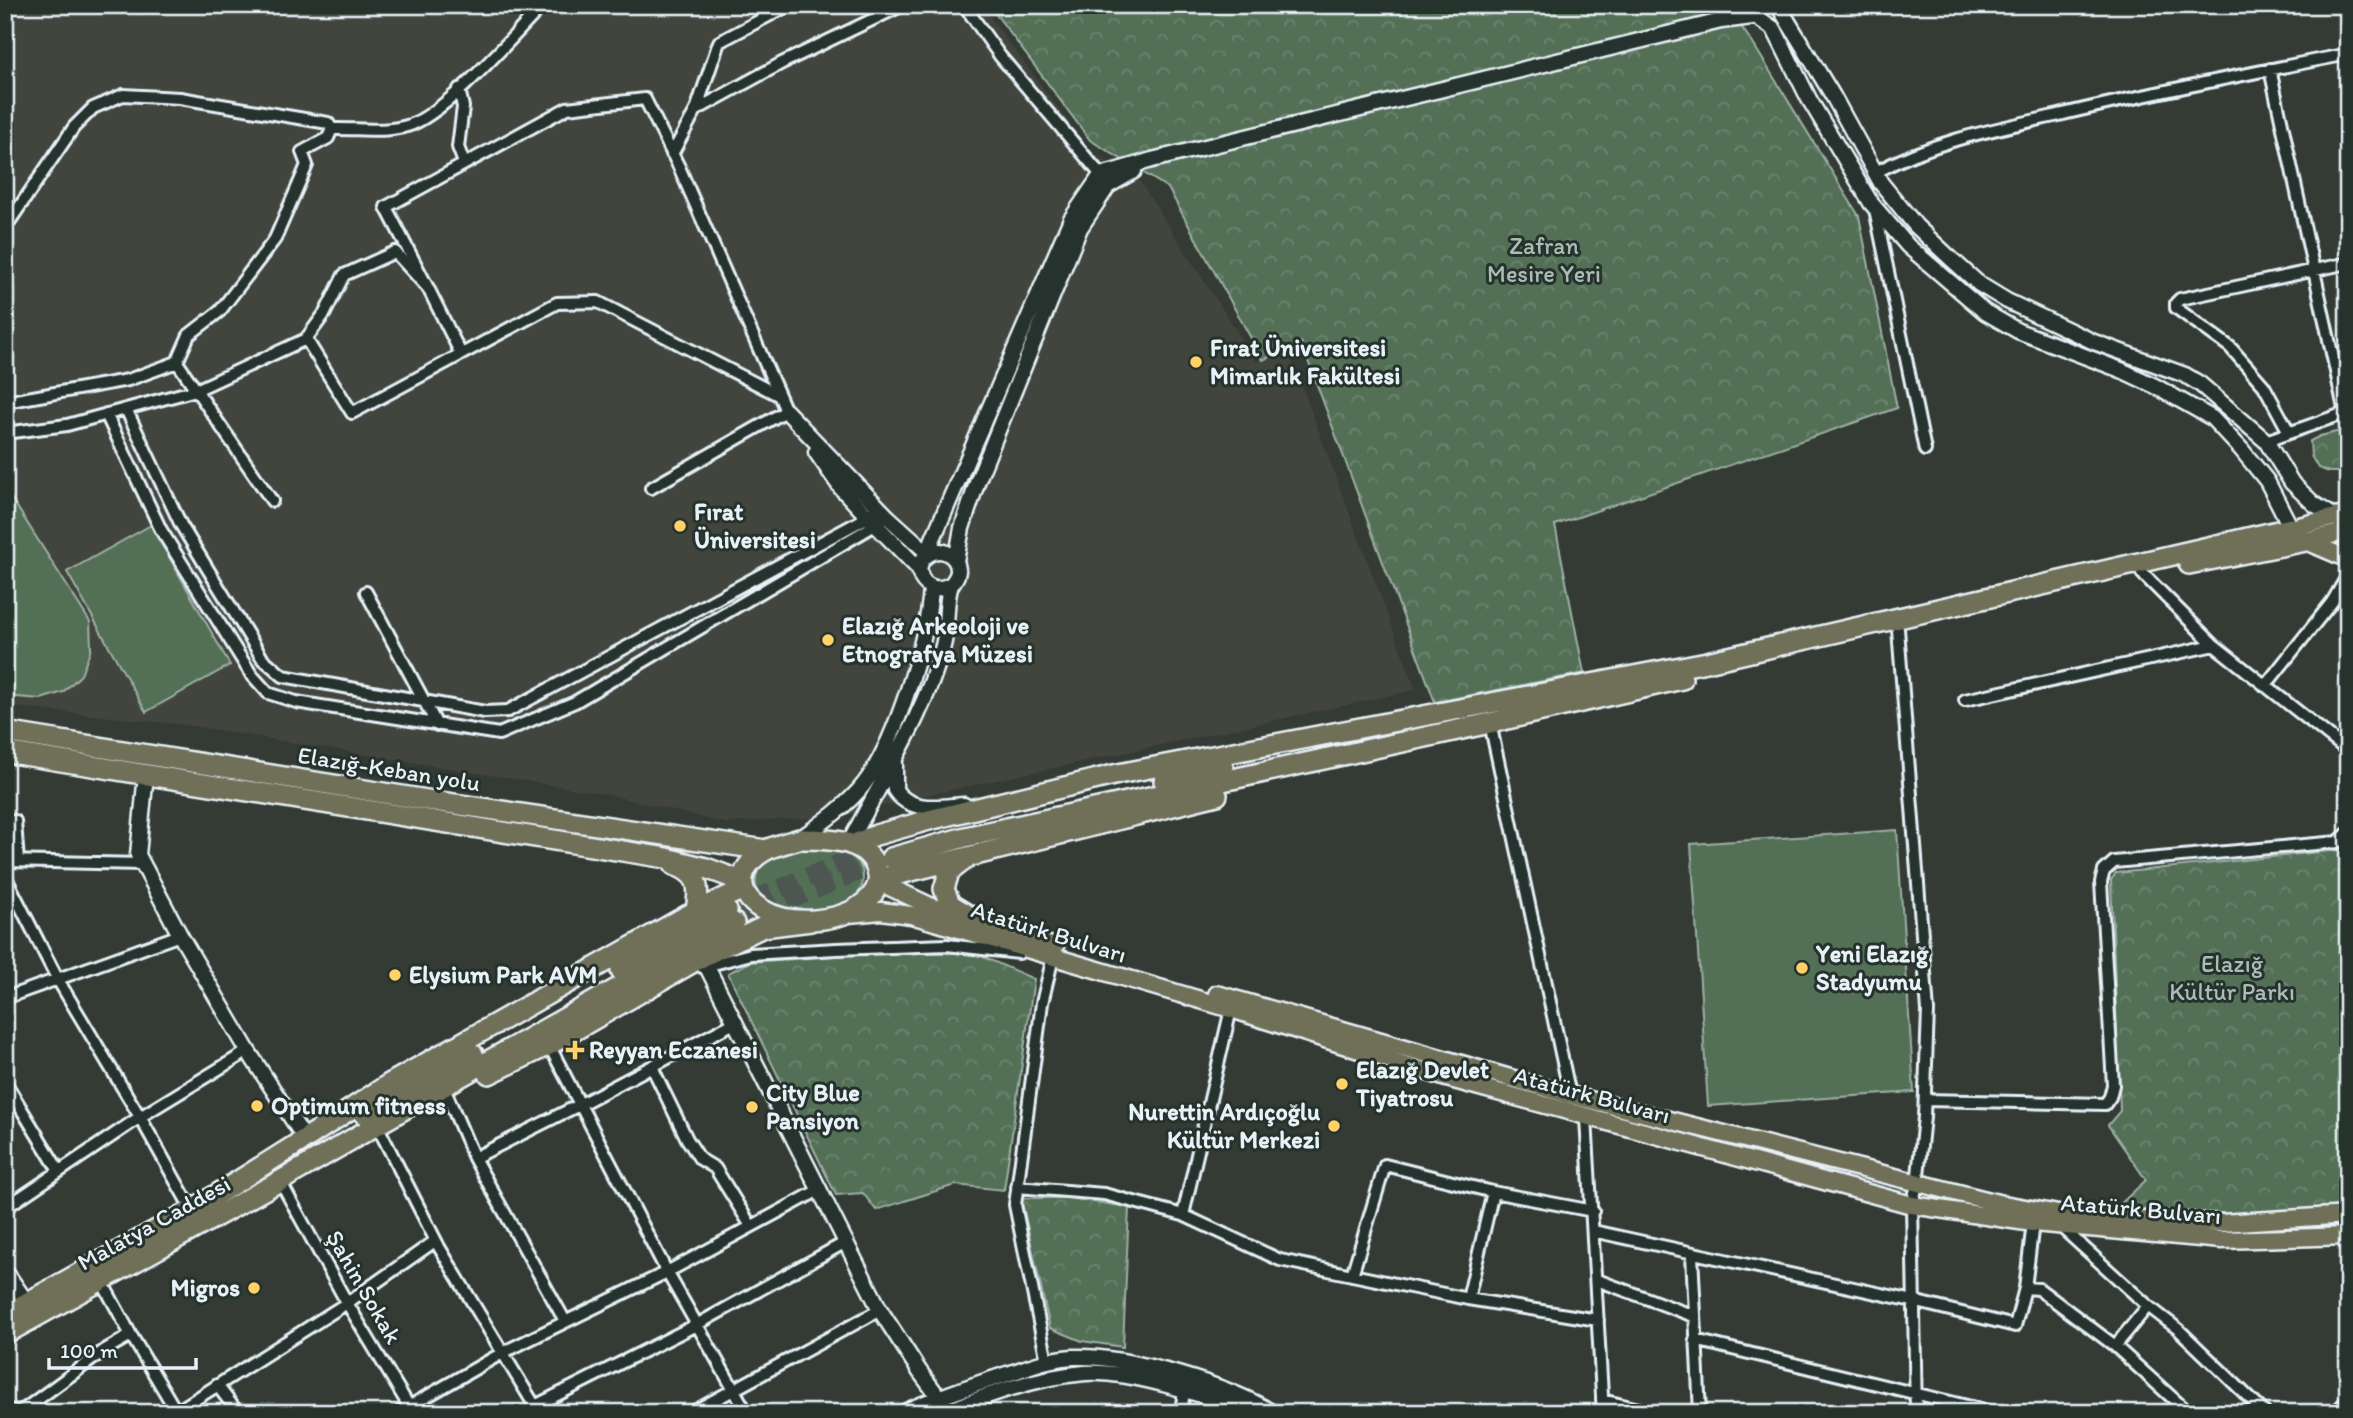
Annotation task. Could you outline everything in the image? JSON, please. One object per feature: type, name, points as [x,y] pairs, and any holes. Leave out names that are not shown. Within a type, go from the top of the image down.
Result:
[{"type":"highway","points":[[850,844],[876,835],[1118,774],[1707,662],[2291,528]]},
{"type":"highway","points":[[1479,705],[1122,791],[889,851],[965,838],[1490,723],[2142,573],[2306,541]]},
{"type":"highway","points":[[879,880],[1139,816],[1490,723]]},
{"type":"highway","name":"Elazığ-Keban yolu","points":[[5,732],[413,798],[766,850]]},
{"type":"highway","name":"Elazığ-Keban yolu","points":[[5,752],[650,856],[706,868],[742,885]]},
{"type":"highway","points":[[306,1139],[389,1084],[742,885],[753,862],[766,850],[799,839],[827,839],[862,848],[876,865],[879,880],[874,892],[863,904],[840,915],[763,927],[549,1045],[447,1095],[382,1133],[326,1155]]},
{"type":"highway","points":[[650,856],[682,868],[694,878],[700,891],[696,910]]},
{"type":"highway","points":[[969,857],[948,872],[944,889],[950,904],[978,921]]},
{"type":"highway","points":[[742,885],[750,901],[764,911],[785,918],[811,921]]},
{"type":"highway","points":[[306,1139],[364,1114],[731,917],[326,1155]]},
{"type":"highway","name":"Malatya Caddesi","points":[[5,1315],[192,1210],[306,1139]]},
{"type":"highway","name":"Malatya Caddesi","points":[[5,1334],[326,1155]]},
{"type":"main road","points":[[2291,528],[2343,518]]},
{"type":"main road","points":[[2291,528],[2306,541],[2348,559]]},
{"type":"main road","points":[[2306,541],[2348,531]]},
{"type":"main road","name":"Atatürk Bulvarı","points":[[879,880],[930,906],[1107,963],[1570,1095],[1917,1185],[2080,1218],[2221,1223],[2348,1215]]},
{"type":"main road","name":"Atatürk Bulvarı","points":[[840,915],[881,911],[911,915],[1231,1009],[1443,1077],[1912,1205],[2033,1223],[2222,1240],[2348,1236]]},
{"type":"street","points":[[332,129],[384,130],[422,120],[459,89],[543,5]]},
{"type":"street","points":[[672,154],[696,110],[719,42],[789,5]]},
{"type":"street","points":[[696,110],[782,63],[903,5]]},
{"type":"street","points":[[964,5],[1000,56],[1101,175]]},
{"type":"street","points":[[1721,21],[1741,5],[1755,18],[1774,29],[1838,151],[1875,208],[1908,246],[1985,312],[2018,331],[2121,370],[2212,418],[2267,481],[2291,528]]},
{"type":"street","points":[[930,553],[932,541],[1071,219],[1101,175],[1152,160],[1721,21],[1770,15],[1777,5],[1898,206],[1979,284],[2050,323],[2185,375],[2200,384],[2266,441],[2292,483],[2314,504],[2343,518]]},
{"type":"street","points":[[1876,173],[1924,150],[1969,135],[2161,90],[2348,54]]},
{"type":"street","points":[[2266,441],[2345,413],[2270,69]]},
{"type":"street","points":[[459,89],[463,107],[458,147],[464,163]]},
{"type":"street","points":[[5,228],[74,127],[93,108],[123,95],[180,98],[328,123],[332,129]]},
{"type":"street","points":[[461,355],[386,207],[567,108],[645,99],[786,411],[841,488],[919,569],[923,581],[931,588],[939,589],[950,585]]},
{"type":"street","points":[[5,402],[128,380],[177,362],[189,335],[220,311],[275,239],[307,165],[302,152],[328,138],[332,129]]},
{"type":"street","points":[[850,844],[911,732],[934,677],[944,643],[950,585],[957,575],[956,561],[962,528],[978,481],[1080,228],[1108,186],[1152,160]]},
{"type":"street","points":[[1875,208],[1925,450]]},
{"type":"street","points":[[5,433],[67,425],[196,390],[306,339],[325,313],[344,275],[395,253],[428,288]]},
{"type":"street","points":[[2289,432],[2263,386],[2230,347],[2175,305],[2180,299],[2348,263]]},
{"type":"street","points":[[306,339],[352,413],[557,303],[598,302],[778,395]]},
{"type":"street","points":[[177,362],[272,501]]},
{"type":"street","points":[[126,409],[181,525],[262,658],[283,676],[485,712],[508,711],[872,521]]},
{"type":"street","points":[[786,411],[885,513],[930,553]]},
{"type":"street","points":[[651,488],[786,411]]},
{"type":"street","points":[[106,414],[161,530],[251,674],[268,693],[296,702],[499,734],[575,702],[885,513]]},
{"type":"street","points":[[919,569],[924,558],[930,553],[947,552],[956,561]]},
{"type":"street","points":[[2142,573],[2214,645],[2348,751]]},
{"type":"street","points":[[2265,685],[2332,602],[2348,575]]},
{"type":"street","points":[[799,839],[818,827],[864,785],[888,743],[918,655],[929,610],[931,588]]},
{"type":"street","points":[[366,592],[437,725]]},
{"type":"street","points":[[1898,629],[1928,1011],[1925,1100],[1917,1185],[1912,1205],[1916,1413]]},
{"type":"street","points":[[1965,699],[2214,645]]},
{"type":"street","points":[[1490,723],[1570,1095]]},
{"type":"street","points":[[896,758],[895,790],[908,804],[918,807],[1003,803]]},
{"type":"street","points":[[146,775],[138,855],[180,935],[248,1051],[306,1139]]},
{"type":"street","points":[[5,820],[15,821],[18,862]]},
{"type":"street","points":[[1925,1100],[2105,1104],[2113,1085],[2101,882],[2104,871],[2114,862],[2339,842],[2348,833]]},
{"type":"street","points":[[5,861],[142,864]]},
{"type":"street","points":[[5,876],[58,980],[192,1210]]},
{"type":"street","points":[[5,998],[180,935]]},
{"type":"street","points":[[1047,1361],[1015,1205],[1042,1003],[1053,957],[947,945],[751,954],[704,961],[880,1310],[948,1412],[999,1392],[1051,1378],[1087,1373],[1114,1374],[1184,1390],[1223,1402],[1247,1413]]},
{"type":"street","points":[[1184,1214],[1231,1009]]},
{"type":"street","points":[[474,1158],[734,1023]]},
{"type":"street","points":[[549,1045],[667,1272],[747,1413]]},
{"type":"street","points":[[5,1208],[140,1117],[248,1051]]},
{"type":"street","points":[[652,1067],[687,1139],[700,1159],[715,1168],[751,1226]]},
{"type":"street","points":[[5,1082],[59,1171]]},
{"type":"street","points":[[447,1095],[474,1158],[565,1321]]},
{"type":"street","points":[[1586,1118],[1603,1413]]},
{"type":"street","points":[[382,1133],[435,1241],[537,1409],[846,1242]]},
{"type":"street","points":[[1352,1275],[1385,1165],[1493,1192],[1593,1211]]},
{"type":"street","name":"Şahin Sokak","points":[[280,1181],[347,1303],[411,1409]]},
{"type":"street","points":[[1017,1187],[1104,1194],[1184,1214],[1280,1260],[1468,1299],[1598,1320]]},
{"type":"street","points":[[398,1413],[411,1409],[504,1352],[667,1272],[819,1190]]},
{"type":"street","points":[[1468,1299],[1493,1192]]},
{"type":"street","points":[[1593,1231],[2015,1326],[2025,1288],[2033,1223]]},
{"type":"street","points":[[2060,1226],[2148,1306],[2178,1329],[2265,1413]]},
{"type":"street","points":[[101,1280],[175,1412],[347,1303],[435,1241]]},
{"type":"street","points":[[1692,1255],[1700,1413]]},
{"type":"street","points":[[5,1271],[27,1303]]},
{"type":"street","points":[[1597,1280],[1694,1316]]},
{"type":"street","points":[[2025,1288],[2039,1289],[2115,1346],[2189,1413]]},
{"type":"street","points":[[2115,1346],[2148,1306]]},
{"type":"street","points":[[691,1413],[880,1310]]},
{"type":"street","points":[[5,1410],[19,1411],[26,1408],[105,1350],[131,1335]]},
{"type":"street","points":[[1695,1340],[1996,1413]]},
{"type":"street","points":[[902,1413],[938,1396],[1047,1361],[1074,1357],[1176,1373],[1256,1403],[1273,1413]]},
{"type":"street","points":[[217,1385],[237,1413]]},
{"type":"street","points":[[1181,1413],[1184,1390]]},
{"type":"street","points":[[2335,1413],[2348,1399]]},
{"type":"street","points":[[1602,1400],[1655,1413]]},
{"type":"shaded area","name":"Fırat Üniversitesi","points":[[5,5],[981,5],[1091,152],[1139,180],[1256,361],[1290,355],[1416,690],[932,794],[844,816],[725,823],[605,794],[186,725],[5,706]]},
{"type":"green space","name":"Zafran Mesire Yeri","points":[[989,5],[1726,5],[1752,42],[1859,216],[1897,408],[1555,525],[1584,673],[1435,702],[1301,342],[1263,360],[1168,188],[1090,140]]},
{"type":"green space","points":[[2348,429],[2348,472],[2329,472],[2318,468],[2311,456],[2310,441]]},
{"type":"green space","points":[[5,488],[90,622],[91,649],[81,675],[63,692],[41,699],[5,696]]},
{"type":"green space","points":[[151,525],[230,665],[146,712],[67,572]]},
{"type":"green space","name":"Yeni Elazığ Stadyumu","points":[[1897,830],[1914,1092],[1708,1106],[1691,844]]},
{"type":"green space","name":"Elazığ Kültür Parkı","points":[[2348,843],[2348,1204],[2342,1204],[2337,1209],[2238,1214],[2116,1208],[2146,1180],[2108,1125],[2120,1111],[2111,880],[2116,873],[2340,850]]},
{"type":"green space","points":[[814,845],[838,850],[858,861],[863,876],[859,891],[847,902],[830,910],[789,911],[771,905],[759,894],[756,879],[763,863],[778,854]]},
{"type":"green space","points":[[878,953],[974,953],[1034,979],[1004,1190],[955,1185],[876,1210],[863,1193],[836,1195],[728,973],[750,962]]},
{"type":"green space","points":[[1021,1198],[1068,1198],[1129,1207],[1123,1347],[1082,1341],[1050,1328]]},
{"type":"tunnel","points":[[727,911],[886,844]]},
{"type":"tunnel","points":[[734,923],[888,859]]},
{"type":"place","name":"Fırat Üniversitesi Mimarlık Fakültesi","points":[[1196,362]]},
{"type":"place","name":"Fırat Üniversitesi","points":[[680,526]]},
{"type":"place","name":"Elazığ Arkeoloji ve Etnografya Müzesi","points":[[828,640]]},
{"type":"place","name":"Yeni Elazığ Stadyumu","points":[[1802,968]]},
{"type":"place","name":"Elysium Park AVM","points":[[395,975]]},
{"type":"place","name":"Reyyan Eczanesi","points":[[575,1050]]},
{"type":"place","name":"Elazığ Devlet Tiyatrosu","points":[[1342,1084]]},
{"type":"place","name":"Optimum fitness","points":[[257,1106]]},
{"type":"place","name":"City Blue Pansiyon","points":[[752,1107]]},
{"type":"place","name":"Nurettin Ardıçoğlu Kültür Merkezi","points":[[1334,1126]]},
{"type":"place","name":"Migros","points":[[254,1288]]}]
